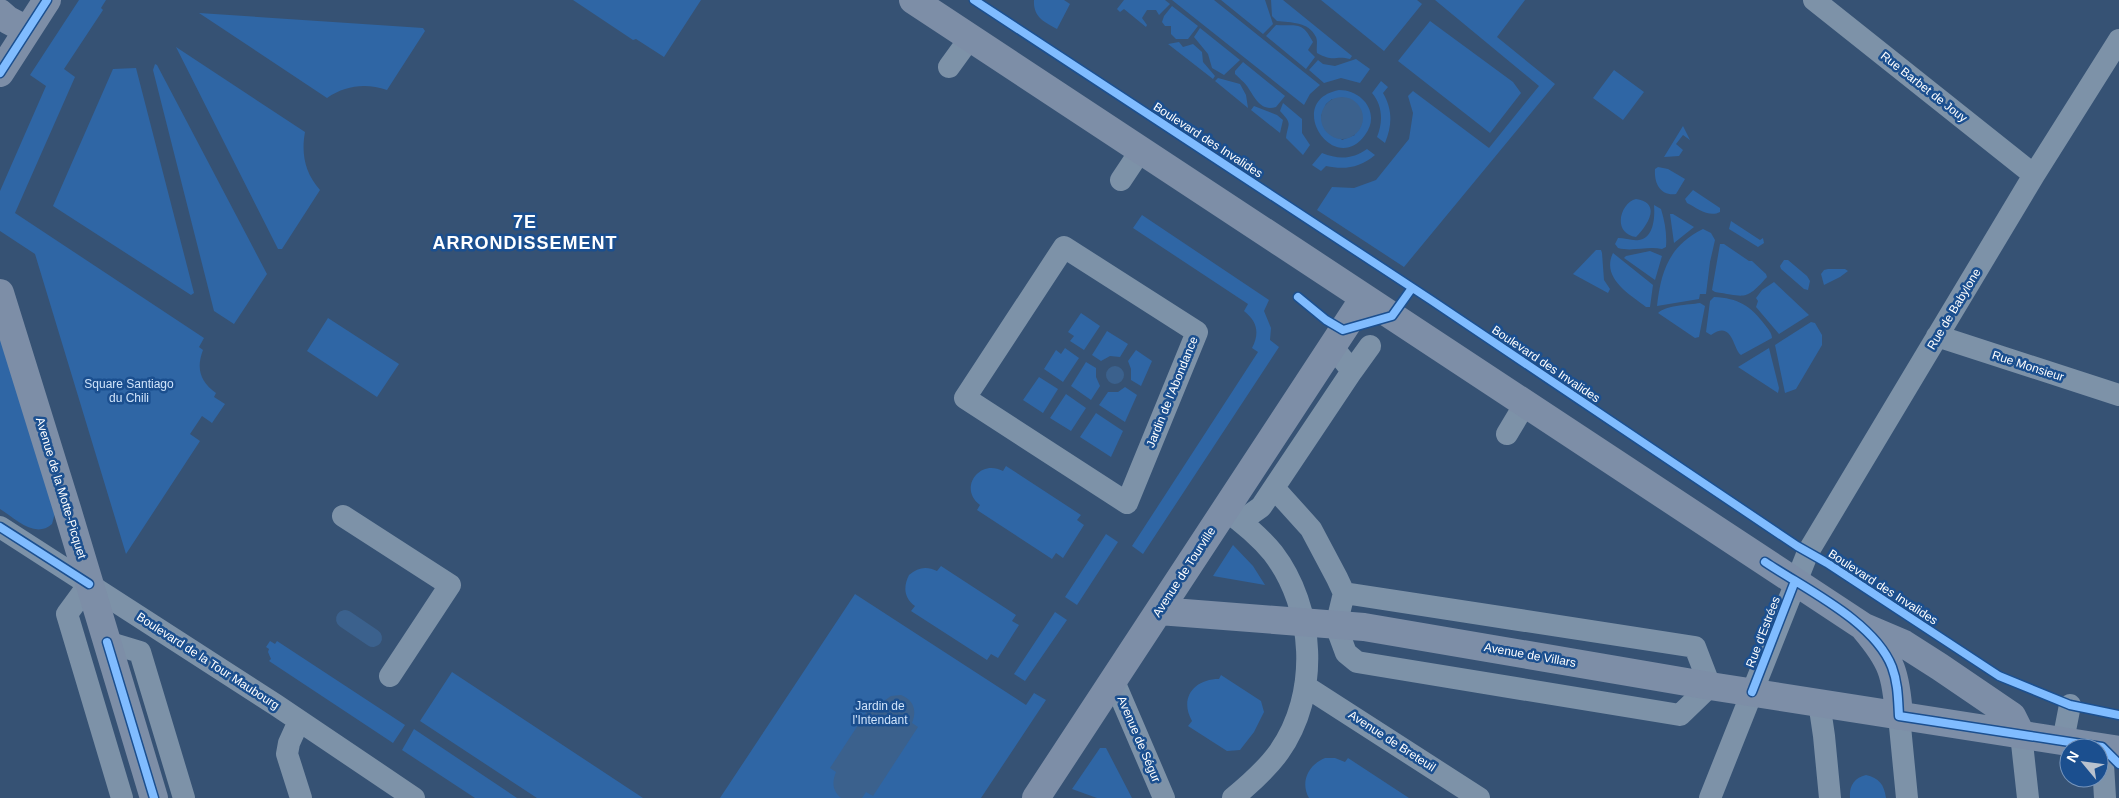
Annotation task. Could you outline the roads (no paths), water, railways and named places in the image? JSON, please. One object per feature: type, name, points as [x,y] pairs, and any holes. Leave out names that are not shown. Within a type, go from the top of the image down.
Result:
[{"type":"main road","points":[[0,73],[47,0]]},
{"type":"main road","points":[[913,0],[1864,627],[1904,644],[1940,667],[2012,716],[2021,734]]},
{"type":"main road","points":[[0,13],[8,20],[27,30]]},
{"type":"main road","name":"Avenue de la Motte-Picquet","points":[[0,293],[154,798]]},
{"type":"main road","name":"Avenue de Tourville","points":[[1037,798],[1158,610],[1233,516],[1332,346],[1364,298]]},
{"type":"main road","name":"Avenue de Villars","points":[[1158,610],[1364,627],[1710,686],[1900,716]]},
{"type":"main road","points":[[1864,627],[1886,655],[1892,667],[1897,685],[1900,716],[2059,740]]},
{"type":"street","name":"Rue Barbet de Jouy","points":[[1814,0],[2034,175]]},
{"type":"street","points":[[949,67],[970,38]]},
{"type":"street","name":"Rue de Babylone","points":[[1795,581],[1808,552],[2034,175],[2119,40]]},
{"type":"street","points":[[1121,180],[1141,150]]},
{"type":"street","name":"Jardin de l'Abondance","points":[[1064,247],[1197,332],[1127,503],[965,398],[1064,247]]},
{"type":"street","name":"Rue Monsieur","points":[[1938,336],[2119,395]]},
{"type":"street","points":[[1332,346],[1352,371]]},
{"type":"street","name":"Avenue de Tourville","points":[[1233,516],[1261,508],[1370,346]]},
{"type":"street","points":[[1507,434],[1525,404]]},
{"type":"street","points":[[1275,489],[1311,529],[1344,593],[1336,626],[1346,653],[1357,662],[1680,715],[1710,686],[1695,647],[1344,593]]},
{"type":"street","points":[[343,516],[450,585],[390,676]]},
{"type":"street","points":[[1233,516],[1272,552],[1285,572],[1296,594],[1304,623],[1308,654],[1305,686],[1296,720],[1279,751],[1258,778],[1233,798]]},
{"type":"street","name":"Boulevard de la Tour Maubourg","points":[[0,527],[414,798]]},
{"type":"street","name":"Rue d'Estrées","points":[[1710,798],[1795,581]]},
{"type":"street","points":[[89,584],[67,614],[122,798]]},
{"type":"street","points":[[107,642],[140,652],[184,798]]},
{"type":"street","name":"Avenue de Ségur","points":[[1113,679],[1164,798]]},
{"type":"street","name":"Avenue de Breteuil","points":[[1305,686],[1479,798]]},
{"type":"street","points":[[1819,702],[1830,798]]},
{"type":"street","points":[[2064,738],[2070,705]]},
{"type":"street","points":[[1900,716],[1907,798]]},
{"type":"street","points":[[299,721],[289,743],[288,754],[301,798]]},
{"type":"street","points":[[2021,734],[2028,798]]},
{"type":"street","points":[[2105,798],[2113,754]]},
{"type":"waterway","points":[[345,619],[373,638]]},
{"type":"district","name":"7E ARRONDISSEMENT","points":[[525,232]]},
{"type":"park label","name":"Square Santiago du Chili","points":[[129,391]]},
{"type":"park label","name":"Jardin de l'Intendant","points":[[880,713]]}]
